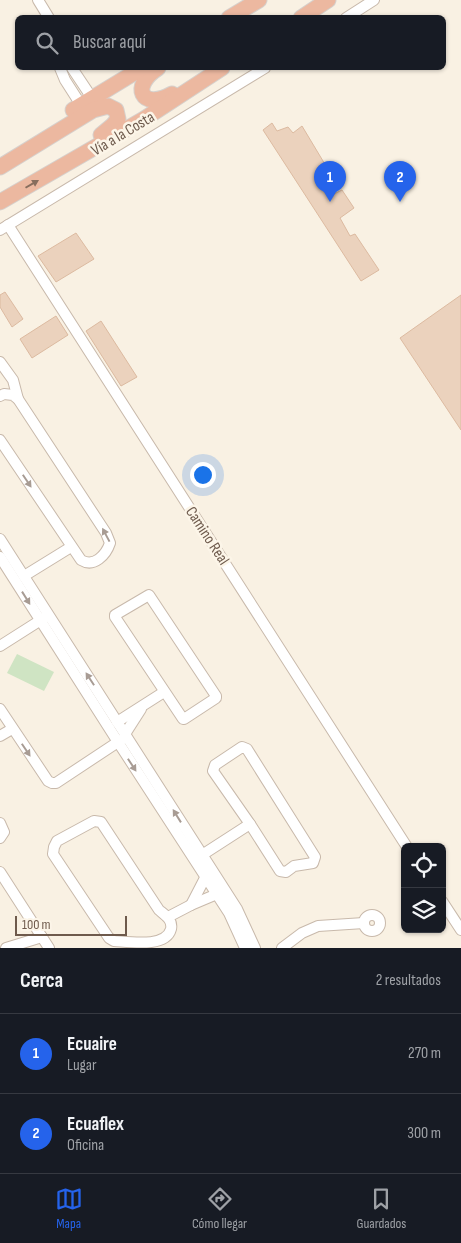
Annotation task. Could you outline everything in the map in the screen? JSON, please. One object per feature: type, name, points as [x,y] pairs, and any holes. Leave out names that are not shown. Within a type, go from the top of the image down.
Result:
[{"type":"highway","points":[[233,15],[260,0]]},
{"type":"highway","points":[[306,15],[328,0]]},
{"type":"highway","points":[[0,157],[139,70]]},
{"type":"highway","points":[[156,70],[145,79],[142,87],[145,95],[154,101],[164,99],[217,70]]},
{"type":"highway","name":"Vía a la Costa","points":[[0,202],[144,119],[218,70]]},
{"type":"highway","points":[[0,167],[92,110],[108,106],[116,110],[118,119],[113,126],[63,166]]},
{"type":"street","points":[[38,0],[47,15]]},
{"type":"street","points":[[351,15],[374,0]]},
{"type":"street","points":[[61,70],[65,80],[86,102]]},
{"type":"street","points":[[65,80],[73,70],[86,102]]},
{"type":"street","name":"Vía a la Costa","points":[[4,227],[262,70]]},
{"type":"street","name":"Camino Real","points":[[4,227],[404,843]]},
{"type":"street","points":[[0,362],[13,380],[18,399]]},
{"type":"street","points":[[0,396],[4,394],[13,395],[18,399],[106,533],[110,543],[108,550],[101,557],[94,562],[86,563],[81,560],[70,547],[0,440]]},
{"type":"street","points":[[0,539],[202,855],[255,948]]},
{"type":"street","points":[[27,580],[44,564],[70,547]]},
{"type":"street","points":[[0,557],[217,894],[233,911],[245,948]]},
{"type":"street","points":[[149,595],[216,698],[184,720],[164,692],[115,617],[115,615],[149,595]]},
{"type":"street","points":[[0,646],[50,615]]},
{"type":"street","points":[[118,722],[164,692]]},
{"type":"street","points":[[0,709],[6,724],[48,781],[56,783],[126,735],[143,706]]},
{"type":"street","points":[[0,736],[6,724]]},
{"type":"street","points":[[242,747],[247,748],[315,856],[313,863],[294,866],[282,873],[250,824],[213,771],[215,765],[242,747]]},
{"type":"street","points":[[94,821],[101,822],[159,910],[168,917],[172,924],[171,930],[166,939],[156,943],[114,941],[109,938],[53,854],[57,841],[87,824],[94,821]]},
{"type":"street","points":[[0,823],[4,832],[0,838]]},
{"type":"street","points":[[202,855],[250,824]]},
{"type":"street","points":[[195,844],[224,840]]},
{"type":"street","points":[[0,872],[49,948]]},
{"type":"street","points":[[191,905],[206,876]]},
{"type":"street","points":[[168,917],[217,894]]},
{"type":"street","points":[[446,907],[461,930]]},
{"type":"street","points":[[282,948],[302,933],[318,926],[364,923]]},
{"type":"street","points":[[6,948],[42,937]]},
{"type":"green space","points":[[17,654],[54,672],[44,691],[7,673]]},
{"type":"building","points":[[272,123],[277,131],[288,127],[293,133],[302,126],[329,171],[319,177],[330,196],[342,190],[354,208],[340,218],[350,236],[355,234],[379,270],[361,281],[263,130]]},
{"type":"building","points":[[76,233],[94,259],[56,282],[38,256]]},
{"type":"building","points":[[5,292],[23,319],[12,327],[0,307],[0,295]]},
{"type":"building","points":[[461,295],[461,430],[400,338]]},
{"type":"building","points":[[56,316],[68,335],[32,358],[20,339]]},
{"type":"building","points":[[101,321],[137,377],[121,386],[86,331]]},
{"type":"place","name":"Ecuaire","points":[[330,202]]},
{"type":"place","name":"Ecuaflex","points":[[400,202]]}]
